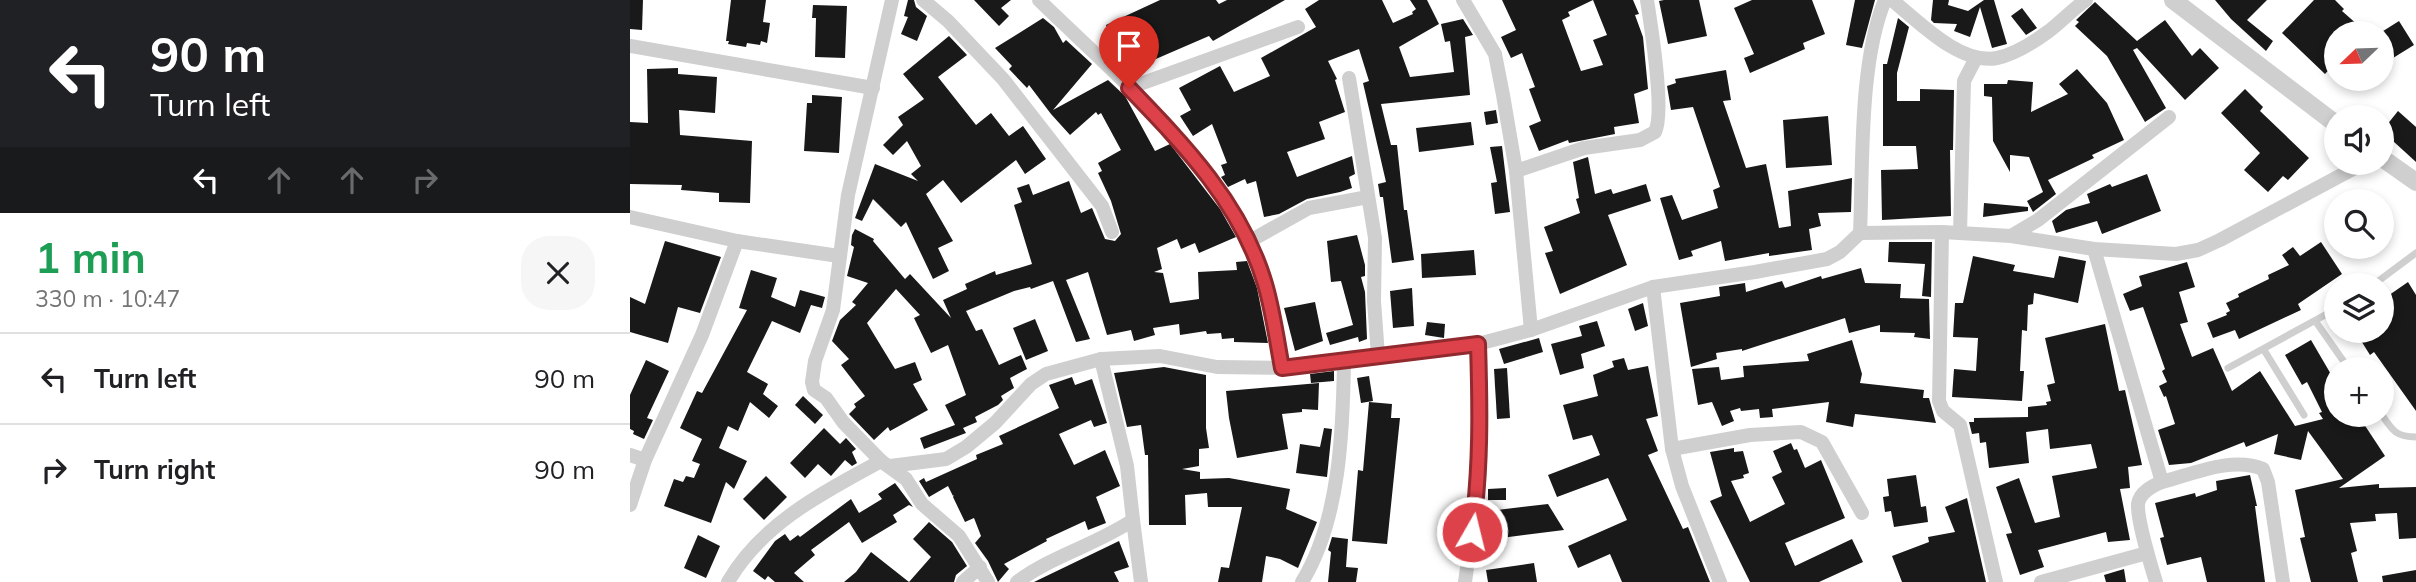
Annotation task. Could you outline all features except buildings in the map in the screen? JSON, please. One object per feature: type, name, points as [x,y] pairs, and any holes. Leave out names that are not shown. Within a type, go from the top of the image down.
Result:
[{"type":"street","points":[[892,0],[848,195],[834,310],[815,361],[812,382],[814,390],[826,398],[843,422],[885,464],[906,479],[922,504],[959,536],[988,582]]},
{"type":"street","points":[[923,0],[948,21],[1003,79],[1102,206],[1112,232]]},
{"type":"street","points":[[1039,0],[1129,88],[1182,144],[1219,190],[1248,242],[1266,284],[1282,368]]},
{"type":"street","points":[[1463,0],[1495,54],[1516,172],[1531,330]]},
{"type":"street","points":[[1516,172],[1584,148],[1640,140],[1655,132],[1659,120],[1647,0]]},
{"type":"street","points":[[1860,233],[1868,85],[1877,19],[1885,0]]},
{"type":"street","points":[[1892,0],[1950,46],[1976,58],[1996,58],[2016,52],[2051,30],[2086,0]]},
{"type":"street","points":[[2173,0],[2324,115]]},
{"type":"street","points":[[1129,88],[1298,27]]},
{"type":"street","points":[[630,46],[873,89]]},
{"type":"street","points":[[1960,233],[1964,81],[1976,58]]},
{"type":"street","points":[[1349,78],[1375,238],[1374,301],[1378,356]]},
{"type":"street","points":[[2011,236],[2038,220],[2169,117]]},
{"type":"street","points":[[2394,166],[2416,182]]},
{"type":"street","points":[[734,580],[768,533],[806,502],[885,464],[946,459],[966,447],[995,423],[1031,384],[1046,374],[1101,359],[1160,356],[1217,367],[1282,368],[1478,344],[1531,330],[1653,287],[1827,259],[1840,252],[1860,233],[1942,232],[2011,236],[2094,249],[2176,254],[2198,250],[2220,240],[2342,175]]},
{"type":"street","points":[[1248,242],[1309,208],[1368,197]]},
{"type":"street","points":[[630,217],[737,242],[839,256]]},
{"type":"street","points":[[1942,232],[1939,401],[1944,411],[1960,425],[1996,582]]},
{"type":"street","points":[[630,505],[645,460],[702,335],[737,242]]},
{"type":"street","points":[[2094,249],[2162,482]]},
{"type":"street","points":[[1653,287],[1672,449],[1682,486],[1720,582]]},
{"type":"street","points":[[1465,582],[1479,484],[1478,344]]},
{"type":"street","points":[[1101,359],[1127,466],[1141,582]]},
{"type":"street","points":[[1302,582],[1312,566],[1324,534],[1337,466],[1344,360]]},
{"type":"street","points":[[1672,449],[1750,435],[1801,432],[1822,442],[1862,513]]},
{"type":"street","points":[[630,455],[645,460]]},
{"type":"street","points":[[2156,582],[2147,553],[2138,504],[2143,494],[2151,486],[2162,482],[2232,464],[2250,464],[2263,469],[2268,482],[2283,582]]},
{"type":"street","points":[[1017,582],[1133,520]]},
{"type":"street","points":[[2041,582],[2147,553]]},
{"type":"street","points":[[963,582],[980,567]]},
{"type":"lane","points":[[2389,273],[2416,253]]},
{"type":"lane","points":[[2228,368],[2324,317]]},
{"type":"lane","points":[[2316,322],[2341,357]]},
{"type":"lane","points":[[2264,349],[2304,415]]},
{"type":"lane","points":[[2390,427],[2403,436],[2416,437]]},
{"type":"route","points":[[1129,88],[1182,144],[1226,200],[1266,284],[1282,368],[1478,344],[1479,484],[1472,532]]}]
